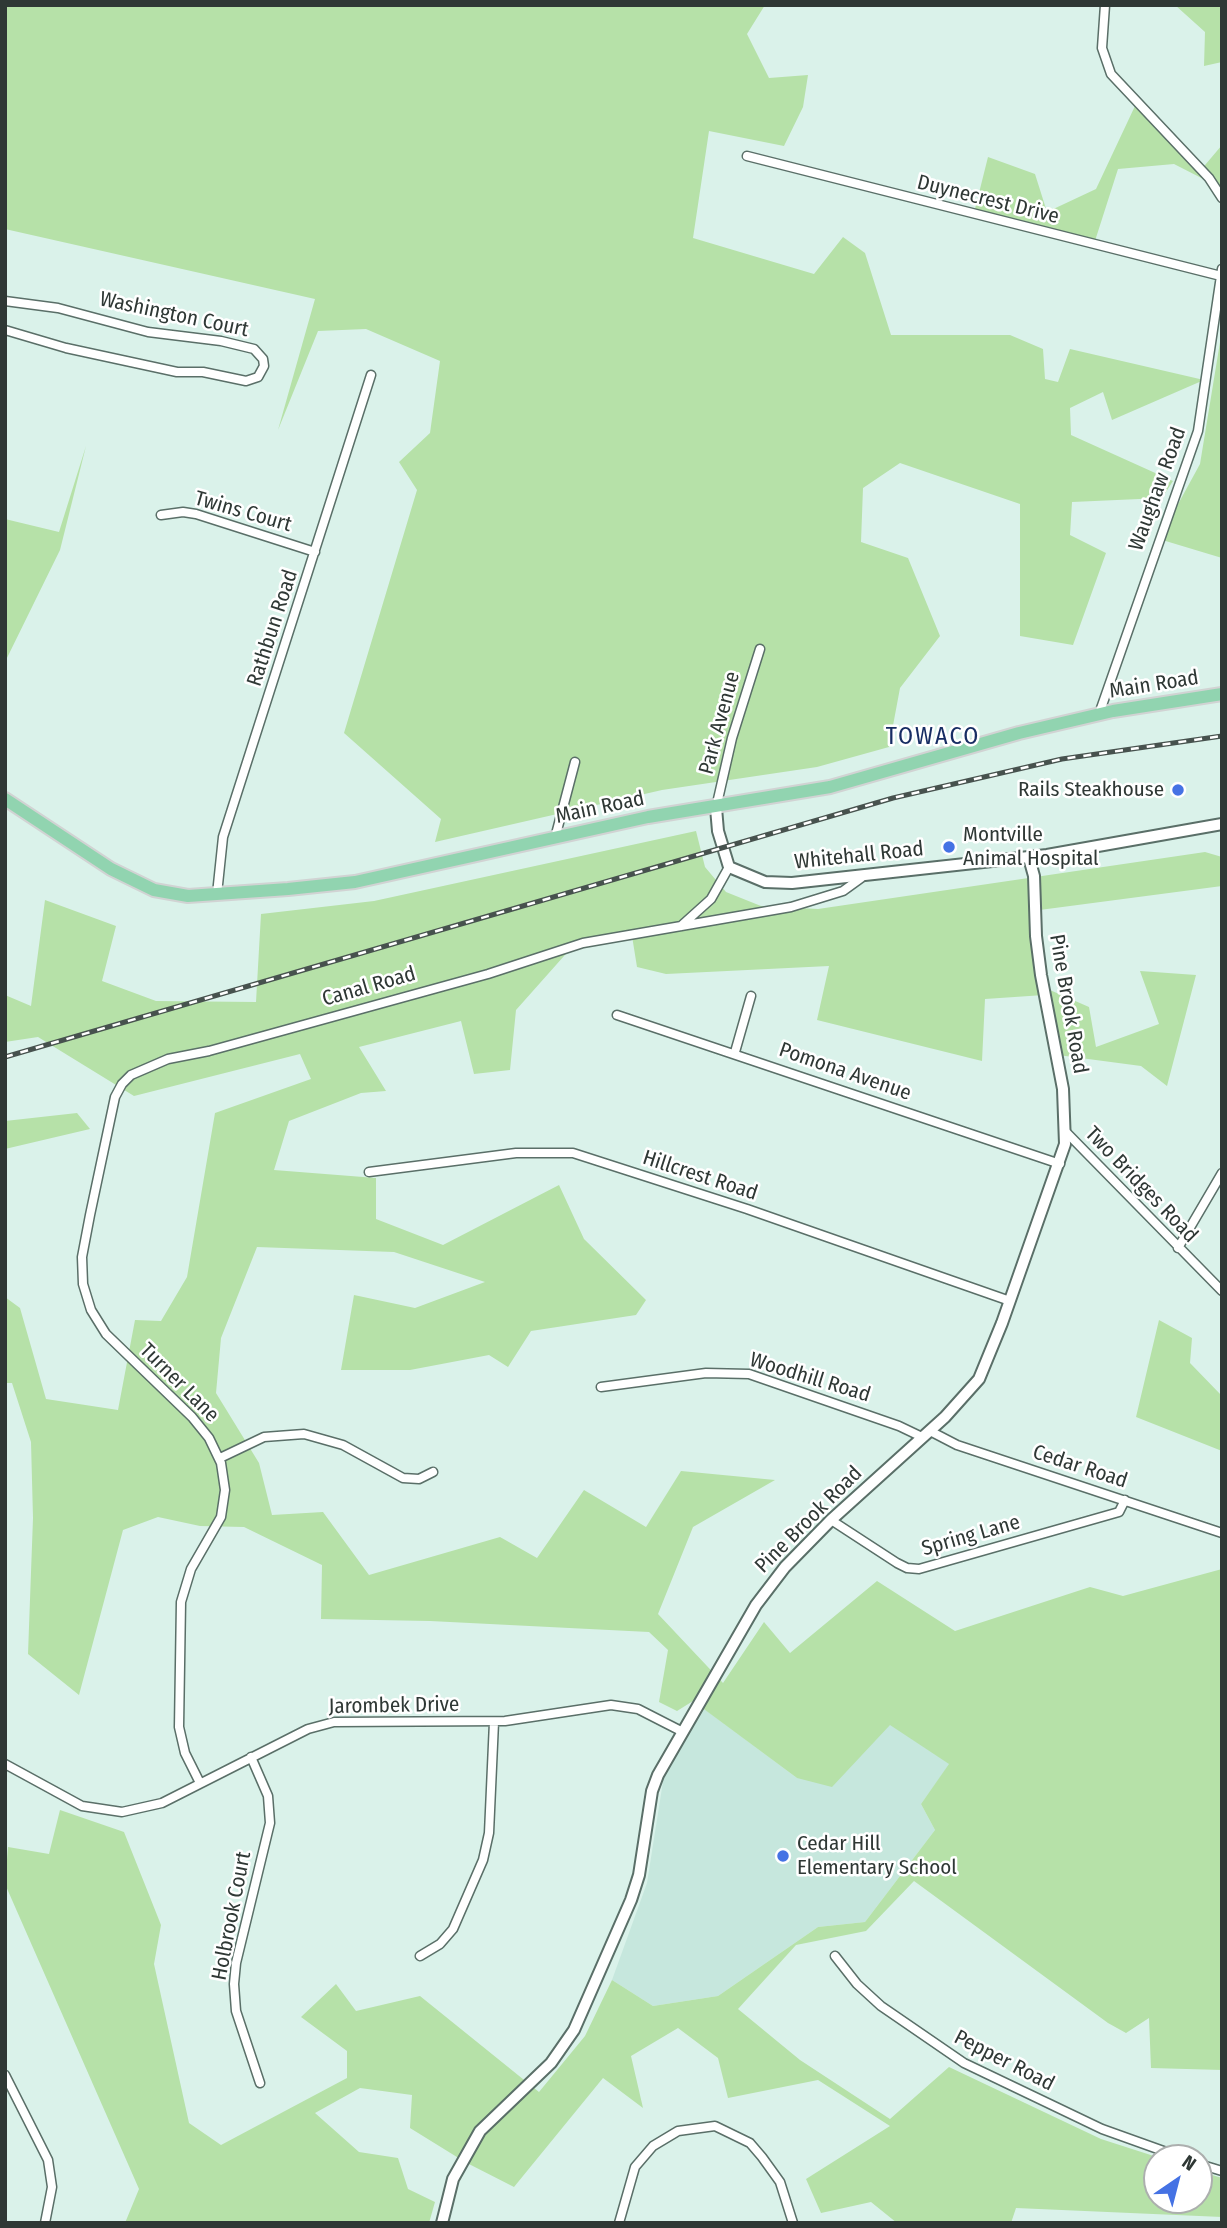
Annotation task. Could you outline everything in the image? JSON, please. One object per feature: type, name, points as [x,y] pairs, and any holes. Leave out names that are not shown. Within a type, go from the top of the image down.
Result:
[{"type":"main road","name":"Main Road","points":[[5,799],[141,886],[188,896],[217,894],[355,882],[648,817],[716,808],[830,787],[1099,714],[1222,694]]},
{"type":"street","points":[[1105,5],[1102,48],[1111,74],[1209,178],[1222,198]]},
{"type":"street","name":"Duynecrest Drive","points":[[747,156],[1221,276]]},
{"type":"street","name":"Waughaw Road","points":[[1099,714],[1198,431],[1222,269]]},
{"type":"street","name":"Washington Court","points":[[5,300],[58,308],[148,332],[243,346],[260,353],[264,366],[258,377],[246,381],[203,372],[177,372],[66,348],[5,330]]},
{"type":"street","name":"Rathbun Road","points":[[217,894],[223,837],[371,375]]},
{"type":"street","name":"Twins Court","points":[[161,515],[183,512],[196,514],[315,552]]},
{"type":"street","name":"Park Avenue","points":[[716,808],[732,737],[760,649]]},
{"type":"street","points":[[555,838],[575,762]]},
{"type":"street","points":[[681,926],[711,899],[729,867],[718,831],[716,808]]},
{"type":"street","name":"Whitehall Road","points":[[729,867],[765,882],[792,883],[861,878],[1029,858],[1222,824]]},
{"type":"street","name":"Pine Brook Road","points":[[442,2223],[453,2179],[480,2131],[551,2063],[574,2029],[631,1900],[639,1875],[652,1791],[681,1731],[772,1582],[831,1520],[962,1401],[979,1379],[1060,1164],[1066,1132],[1063,1089],[1039,960],[1034,876],[1029,858]]},
{"type":"street","name":"Canal Road","points":[[108,1132],[115,1097],[122,1084],[131,1075],[168,1059],[209,1051],[380,1001],[488,974],[583,943],[791,907],[844,891],[861,878]]},
{"type":"street","points":[[735,1052],[751,996]]},
{"type":"street","name":"Pomona Avenue","points":[[617,1015],[735,1052],[1060,1164]]},
{"type":"street","name":"Turner Lane","points":[[108,1132],[82,1257],[86,1298],[106,1334],[192,1417],[209,1438],[220,1458],[225,1490],[221,1517],[191,1569],[181,1602],[179,1727],[185,1753],[200,1783]]},
{"type":"street","name":"Two Bridges Road","points":[[1066,1132],[1222,1291]]},
{"type":"street","name":"Hillcrest Road","points":[[369,1172],[516,1153],[573,1153],[747,1209],[1010,1301]]},
{"type":"street","points":[[1178,1248],[1222,1173]]},
{"type":"street","name":"Woodhill Road","points":[[601,1387],[706,1373],[749,1374],[926,1434]]},
{"type":"street","points":[[220,1458],[264,1437],[304,1434],[344,1445],[403,1478],[419,1479],[433,1472]]},
{"type":"street","name":"Cedar Road","points":[[926,1434],[1222,1533]]},
{"type":"street","name":"Spring Lane","points":[[831,1520],[897,1563],[919,1569],[1119,1512],[1125,1500]]},
{"type":"street","name":"Jarombek Drive","points":[[5,1764],[82,1806],[109,1813],[143,1809],[308,1728],[334,1722],[494,1721],[546,1717],[611,1705],[638,1709],[681,1731]]},
{"type":"street","points":[[420,1956],[440,1944],[453,1929],[483,1860],[489,1833],[494,1721]]},
{"type":"street","name":"Holbrook Court","points":[[251,1757],[268,1796],[270,1823],[236,1963],[234,1997],[242,2031],[260,2083]]},
{"type":"street","name":"Pepper Road","points":[[835,1956],[857,1984],[881,2006],[964,2063],[1102,2129],[1144,2144]]},
{"type":"street","points":[[5,2074],[48,2160],[52,2187],[45,2223]]},
{"type":"street","points":[[620,2223],[635,2167],[653,2146],[678,2131],[715,2126],[750,2143],[762,2157],[780,2182],[793,2223]]},
{"type":"shaded area","name":"Cedar Hill Elementary School","points":[[703,1708],[797,1778],[890,1724],[950,1764],[921,1804],[935,1830],[865,1922],[818,1927],[718,1996],[653,2006],[612,1980],[647,1883],[664,1775]]},
{"type":"green space","points":[[5,5],[765,5],[747,34],[769,78],[808,75],[803,107],[784,146],[709,131],[693,238],[814,274],[843,237],[865,253],[891,335],[1010,335],[1043,349],[1045,379],[1058,382],[1070,349],[1204,380],[1112,420],[1103,392],[1070,408],[1071,435],[1173,481],[1162,498],[1072,502],[1070,535],[1106,553],[1073,645],[1020,636],[1020,504],[900,463],[863,488],[861,542],[908,558],[940,636],[900,688],[889,747],[817,767],[662,790],[435,842],[441,819],[344,733],[417,490],[399,462],[430,433],[440,361],[366,329],[318,331],[278,430],[315,299],[5,229]]},
{"type":"green space","points":[[1175,5],[1222,5],[1222,62],[1204,66],[1205,32]]},
{"type":"green space","points":[[1135,106],[1200,171],[1222,145],[1222,193],[1219,187],[1174,164],[1118,169],[1094,244],[974,213],[988,157],[1035,174],[1047,212],[1096,189]]},
{"type":"green space","points":[[1222,330],[1222,558],[1159,539],[1200,464]]},
{"type":"green space","points":[[86,446],[60,550],[5,662],[5,519],[59,532]]},
{"type":"green space","points":[[696,831],[705,867],[726,892],[761,906],[818,909],[1205,852],[1222,857],[1222,886],[1032,911],[1043,987],[1089,1007],[1096,1047],[1159,1024],[1140,971],[1196,975],[1167,1086],[1141,1066],[1058,1055],[1044,995],[985,999],[982,1061],[817,1020],[829,966],[666,974],[637,967],[632,936],[572,947],[516,1010],[510,1070],[474,1074],[461,1021],[359,1047],[386,1091],[361,1093],[289,1121],[274,1170],[376,1178],[376,1219],[443,1245],[559,1185],[584,1239],[646,1300],[636,1315],[531,1331],[508,1367],[489,1355],[410,1370],[341,1370],[354,1295],[415,1308],[485,1282],[394,1252],[257,1247],[221,1338],[216,1393],[259,1463],[272,1515],[323,1512],[369,1575],[500,1537],[537,1558],[584,1490],[646,1527],[681,1471],[775,1480],[693,1527],[658,1614],[723,1683],[764,1622],[790,1653],[877,1581],[955,1631],[1090,1587],[1123,1596],[1222,1569],[1222,2070],[1151,2068],[1149,2018],[1126,2033],[1108,2023],[914,1881],[866,1931],[796,1945],[738,2009],[800,2060],[890,2119],[949,2067],[1101,2139],[1143,2153],[1143,2214],[1016,2208],[1011,2223],[897,2223],[871,2202],[821,2213],[806,2179],[890,2126],[818,2080],[728,2098],[718,2058],[678,2028],[631,2056],[643,2108],[603,2078],[514,2187],[465,2162],[410,2128],[412,2095],[360,2088],[315,2113],[359,2152],[398,2158],[408,2189],[435,2202],[429,2223],[125,2223],[139,2189],[5,1884],[8,1847],[49,1854],[60,1810],[124,1832],[161,1925],[154,1964],[189,2123],[221,2145],[347,2078],[347,2051],[301,2017],[336,1984],[356,2011],[420,1996],[539,2092],[585,2036],[612,1980],[653,2006],[718,1996],[818,1927],[865,1922],[935,1830],[921,1804],[949,1764],[890,1725],[832,1787],[797,1778],[693,1701],[677,1711],[659,1702],[668,1650],[649,1632],[430,1621],[321,1619],[322,1565],[244,1527],[200,1526],[158,1517],[123,1530],[79,1695],[28,1654],[33,1518],[31,1442],[12,1383],[5,1383],[5,1297],[20,1308],[46,1399],[118,1410],[135,1320],[161,1321],[187,1277],[215,1113],[311,1079],[300,1054],[134,1096],[38,1037],[5,1042],[5,995],[31,1006],[45,900],[116,926],[102,981],[156,1001],[256,1002],[261,914],[374,901]]},
{"type":"green space","points":[[77,1113],[90,1129],[5,1149],[5,1121]]},
{"type":"green space","points":[[1159,1320],[1192,1338],[1190,1363],[1222,1396],[1222,1451],[1136,1417]]},
{"type":"green space","points":[[1213,2175],[1222,2178],[1222,2217],[1153,2214],[1213,2214]]},
{"type":"railway","points":[[5,1057],[893,798],[1062,759],[1222,736]]},
{"type":"place","name":"Rails Steakhouse","points":[[1178,790]]},
{"type":"place","name":"Montville Animal Hospital","points":[[949,847]]},
{"type":"place","name":"Cedar Hill Elementary School","points":[[783,1856]]},
{"type":"district","name":"TOWACO","points":[[933,737]]}]
